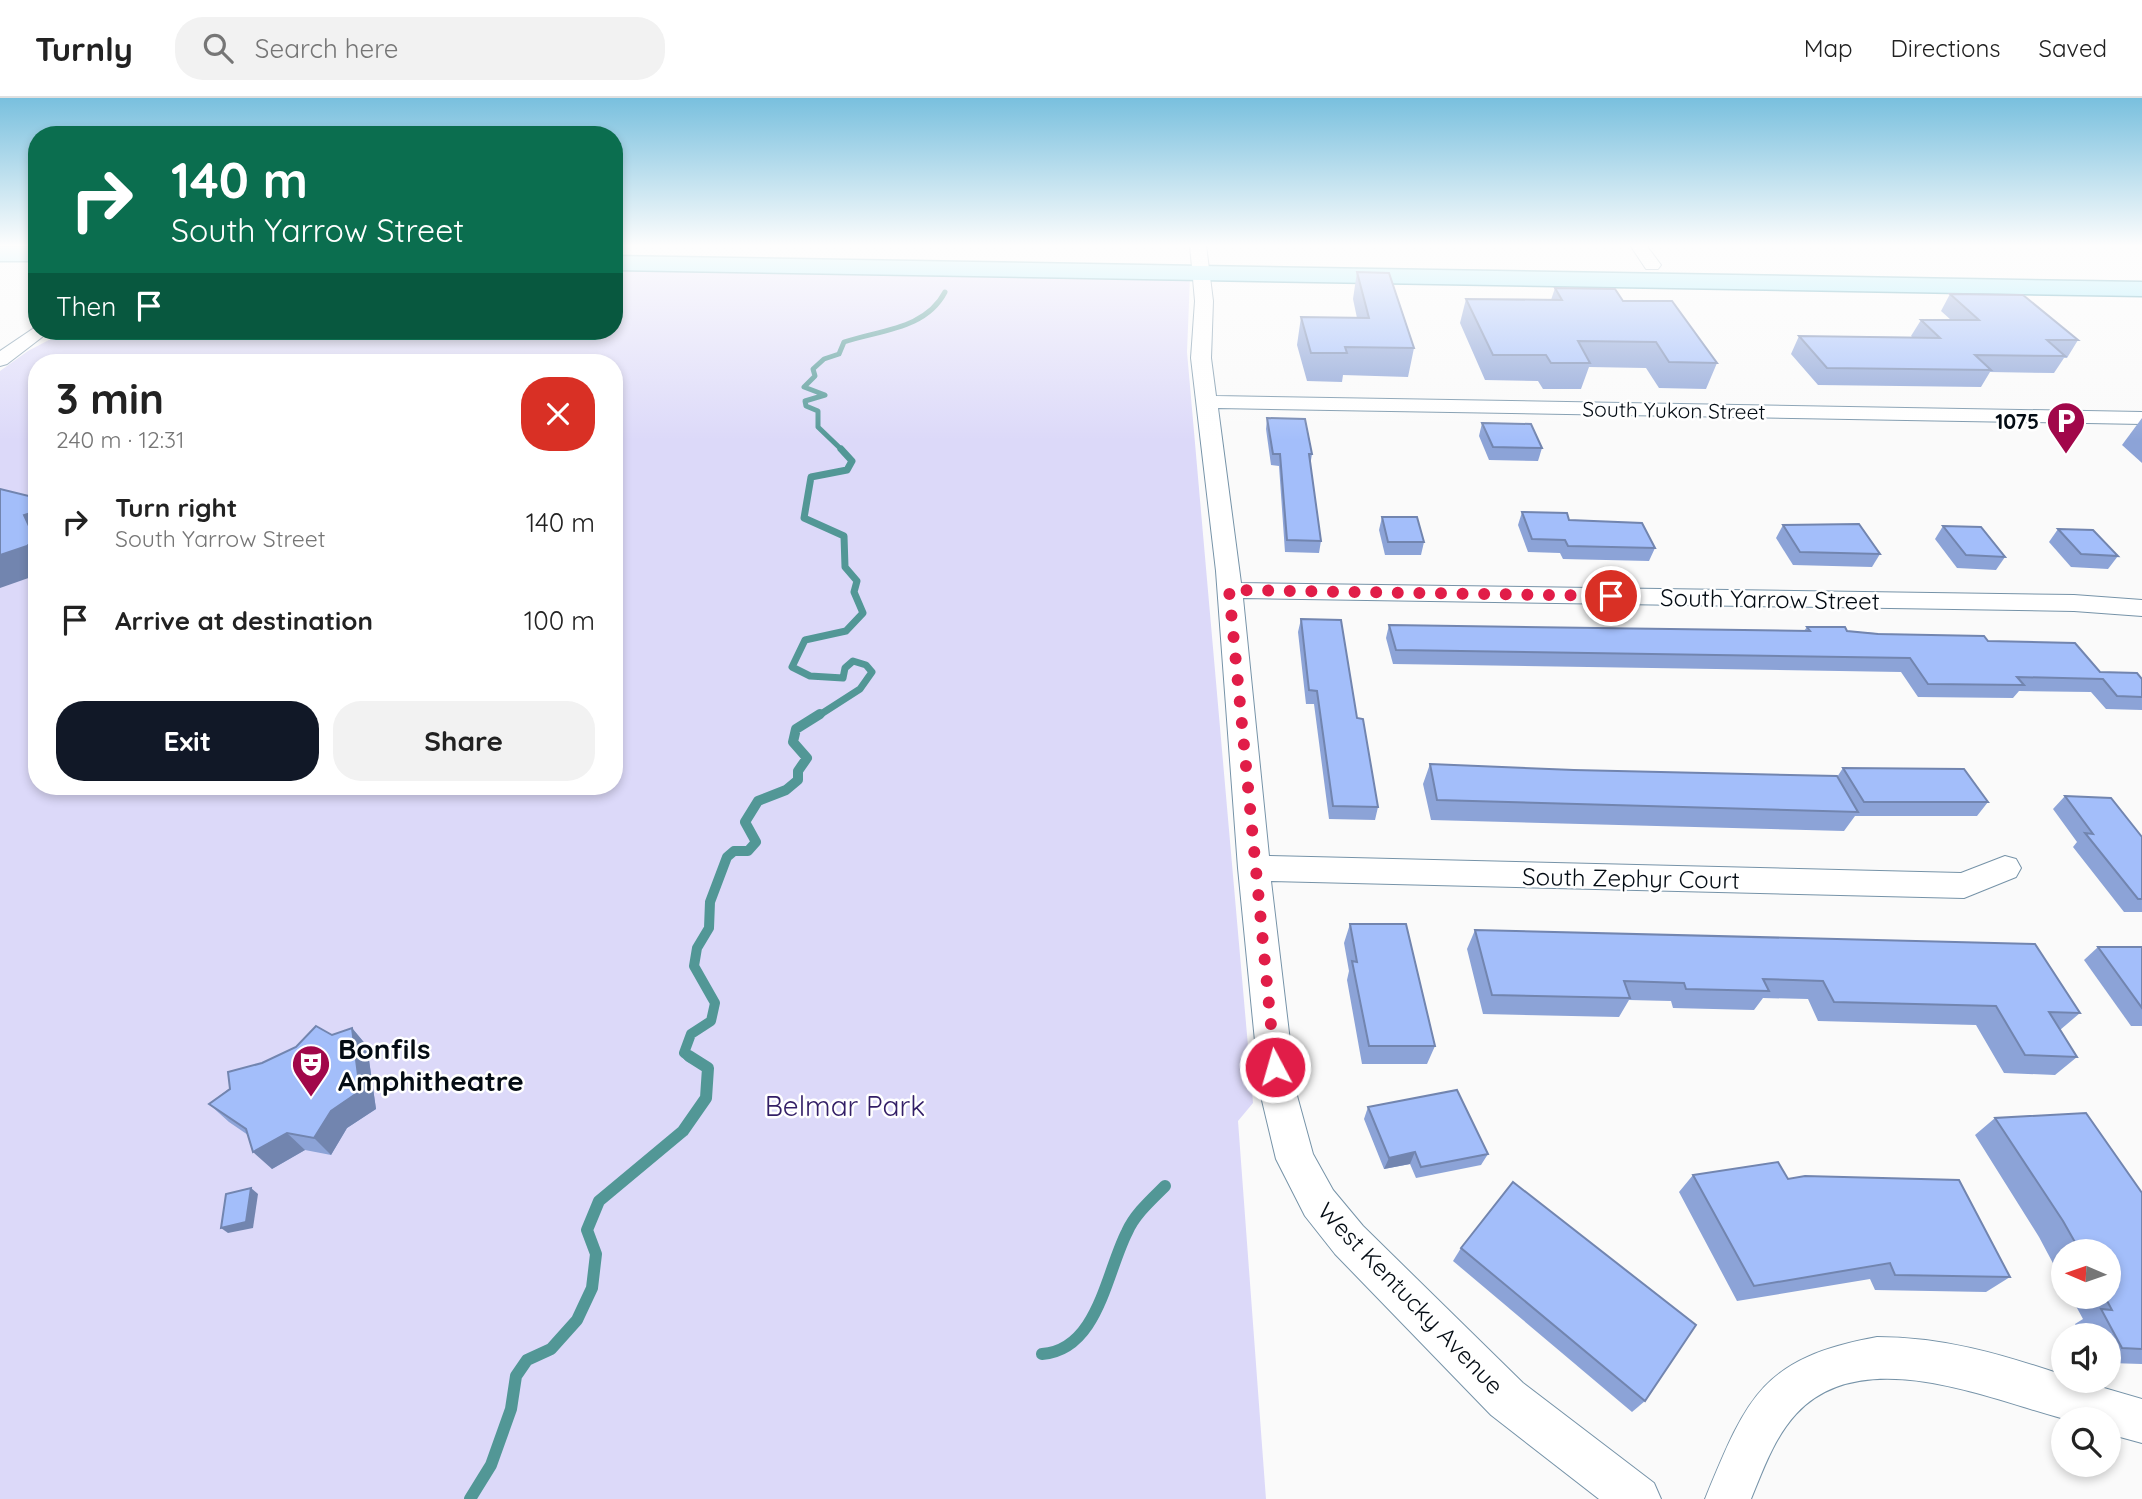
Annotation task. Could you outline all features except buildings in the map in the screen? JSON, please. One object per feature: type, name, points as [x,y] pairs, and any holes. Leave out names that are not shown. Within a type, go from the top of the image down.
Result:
[{"type":"street","name":"West Kentucky Avenue","points":[[1201,310],[1201,358],[1229,590],[1254,868],[1282,1115],[1295,1159],[1312,1192],[1349,1240],[1507,1399],[1541,1428],[1638,1499]]},
{"type":"street","points":[[0,360],[28,340]]},
{"type":"street","name":"South Yukon Street","points":[[1206,402],[2142,418]]},
{"type":"street","name":"South Yarrow Street","points":[[1229,590],[2060,603],[2142,608]]},
{"type":"street","name":"South Zephyr Court","points":[[1254,868],[1964,886],[2005,868]]},
{"type":"street","points":[[1728,1499],[1746,1456],[1774,1406],[1805,1379],[1853,1362],[1910,1357],[1953,1363],[2142,1421]]},
{"type":"green space","name":"Belmar Park","points":[[623,310],[1189,310],[1187,352],[1253,1103],[1238,1121],[1266,1499],[0,1499],[0,371],[49,340],[623,340]]},
{"type":"waterway","points":[[842,450],[818,427],[818,411],[806,406],[805,401],[825,395],[804,387],[815,376],[813,369],[824,359],[839,354],[844,342],[901,326],[930,310]]},
{"type":"waterway","points":[[818,716],[860,689],[872,672],[866,665],[853,661],[845,668],[843,678],[810,676],[792,667],[805,640],[846,631],[863,613],[854,592],[857,581],[845,567],[844,536],[804,518],[811,477],[847,470],[852,461],[842,450]]},
{"type":"waterway","points":[[691,1058],[684,1053],[691,1034],[711,1021],[715,1003],[694,966],[697,948],[709,928],[710,902],[727,857],[734,851],[748,851],[756,842],[745,822],[758,801],[786,790],[798,780],[798,771],[807,758],[793,742],[796,729],[820,714]]},
{"type":"waterway","points":[[470,1499],[491,1465],[511,1409],[516,1376],[527,1360],[551,1349],[577,1320],[592,1288],[596,1254],[587,1230],[599,1201],[683,1131],[706,1098],[708,1068],[689,1056]]},
{"type":"waterway","points":[[1042,1354],[1061,1349],[1076,1339],[1088,1324],[1098,1307],[1130,1225],[1165,1186]]},
{"type":"place","name":"1075","points":[[2066,455]]},
{"type":"place","name":"Bonfils Amphitheatre","points":[[311,1098]]},
{"type":"route","points":[[1275,1067],[1229,590],[1611,596]]}]
